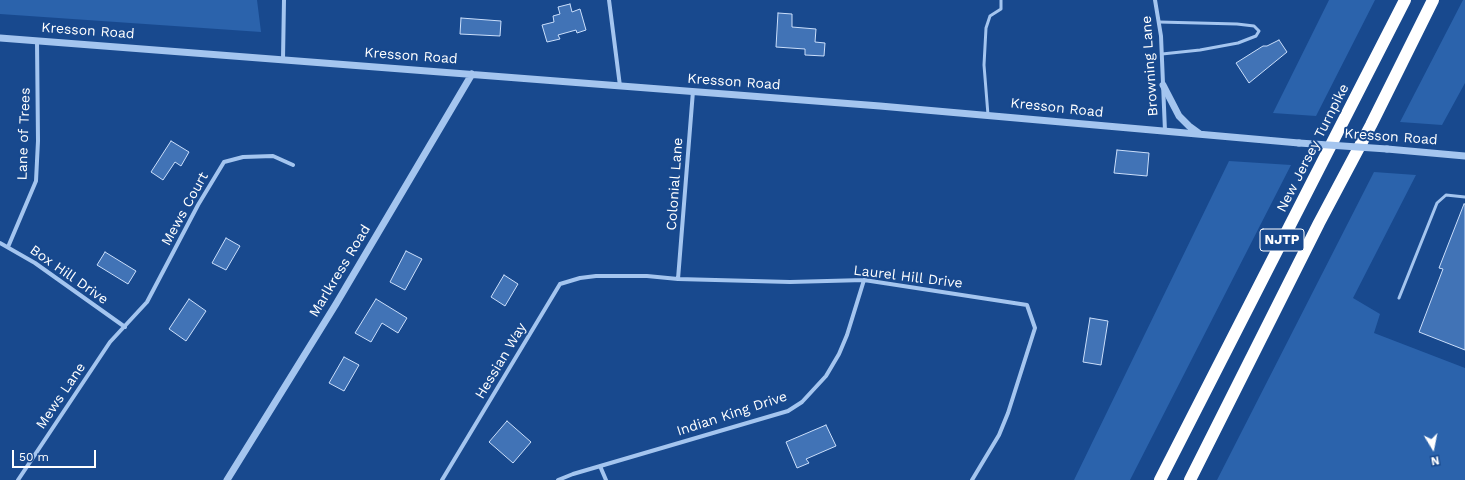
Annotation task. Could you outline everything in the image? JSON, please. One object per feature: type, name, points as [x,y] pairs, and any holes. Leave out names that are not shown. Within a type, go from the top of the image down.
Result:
[{"type":"highway","name":"New Jersey Turnpike","points":[[1160,480],[1405,0]]},
{"type":"highway","name":"NJTP","points":[[1190,480],[1315,230],[1371,125],[1433,0]]},
{"type":"street","points":[[283,59],[284,0]]},
{"type":"street","points":[[609,0],[620,86]]},
{"type":"street","name":"Browning Lane","points":[[1155,0],[1162,54],[1165,131]]},
{"type":"street","name":"Kresson Road","points":[[0,38],[693,91],[1465,156]]},
{"type":"street","name":"Lane of Trees","points":[[8,247],[36,181],[38,141],[37,41]]},
{"type":"street","name":"Marlkress Road","points":[[227,480],[336,304],[472,74]]},
{"type":"street","points":[[1163,85],[1179,116],[1200,134]]},
{"type":"street","name":"Colonial Lane","points":[[678,279],[693,91]]},
{"type":"street","name":"Mews Court","points":[[125,327],[147,302],[198,205],[224,162],[243,157],[273,156],[294,165]]},
{"type":"street","name":"Box Hill Drive","points":[[0,243],[35,263],[125,327]]},
{"type":"street","name":"Laurel Hill Drive","points":[[596,276],[647,276],[678,279],[790,282],[864,280],[1027,305],[1035,328],[1008,413],[999,435],[972,480]]},
{"type":"street","name":"Hessian Way","points":[[442,480],[560,284],[580,278],[596,276]]},
{"type":"street","name":"Indian King Drive","points":[[558,480],[600,466],[788,411],[802,402],[826,376],[839,354],[847,335],[864,280]]},
{"type":"street","name":"Mews Lane","points":[[18,480],[110,342],[125,327]]},
{"type":"street","points":[[600,466],[606,480]]},
{"type":"lane","points":[[988,115],[984,65],[986,28],[990,16],[1000,9],[1000,0]]},
{"type":"lane","points":[[1159,22],[1248,25],[1254,26],[1259,31],[1256,36],[1238,43],[1200,50],[1162,54]]},
{"type":"lane","points":[[1400,298],[1437,203],[1446,195],[1465,197]]},
{"type":"shaded area","points":[[0,0],[257,0],[261,32],[0,14]]},
{"type":"shaded area","points":[[1329,0],[1375,0],[1316,116],[1273,113]]},
{"type":"shaded area","points":[[1463,0],[1465,0],[1465,83],[1442,125],[1400,122]]},
{"type":"shaded area","points":[[1229,161],[1291,165],[1130,480],[1074,480]]},
{"type":"shaded area","points":[[1374,172],[1416,175],[1353,298],[1380,314],[1374,333],[1465,368],[1465,480],[1217,480]]},
{"type":"building","points":[[570,4],[572,12],[580,9],[586,30],[577,33],[576,30],[558,35],[560,39],[547,42],[542,25],[554,22],[553,16],[560,14],[558,7]]},
{"type":"building","points":[[778,13],[792,14],[792,27],[816,29],[815,42],[825,43],[824,56],[805,55],[805,49],[776,47]]},
{"type":"building","points":[[461,18],[501,21],[500,36],[460,34]]},
{"type":"building","points":[[1279,40],[1287,52],[1249,83],[1236,63],[1263,46],[1267,46]]},
{"type":"building","points":[[171,141],[189,152],[181,166],[175,162],[163,180],[151,172]]},
{"type":"building","points":[[1117,150],[1149,153],[1147,176],[1114,173]]},
{"type":"building","points":[[1464,204],[1465,350],[1419,332],[1443,269],[1439,268]]},
{"type":"building","points":[[226,238],[240,246],[226,270],[212,263]]},
{"type":"building","points":[[406,251],[422,259],[405,290],[390,282]]},
{"type":"building","points":[[105,252],[136,271],[128,284],[97,265]]},
{"type":"building","points":[[504,275],[518,284],[505,306],[491,297]]},
{"type":"building","points":[[189,299],[206,311],[186,341],[169,329]]},
{"type":"building","points":[[376,299],[407,318],[398,333],[382,323],[371,342],[355,333]]},
{"type":"building","points":[[1090,318],[1108,321],[1101,365],[1083,362]]},
{"type":"building","points":[[344,357],[359,365],[344,391],[329,383]]},
{"type":"building","points":[[507,421],[531,442],[513,463],[489,442]]},
{"type":"building","points":[[826,425],[836,446],[806,459],[809,463],[797,468],[786,442]]}]
